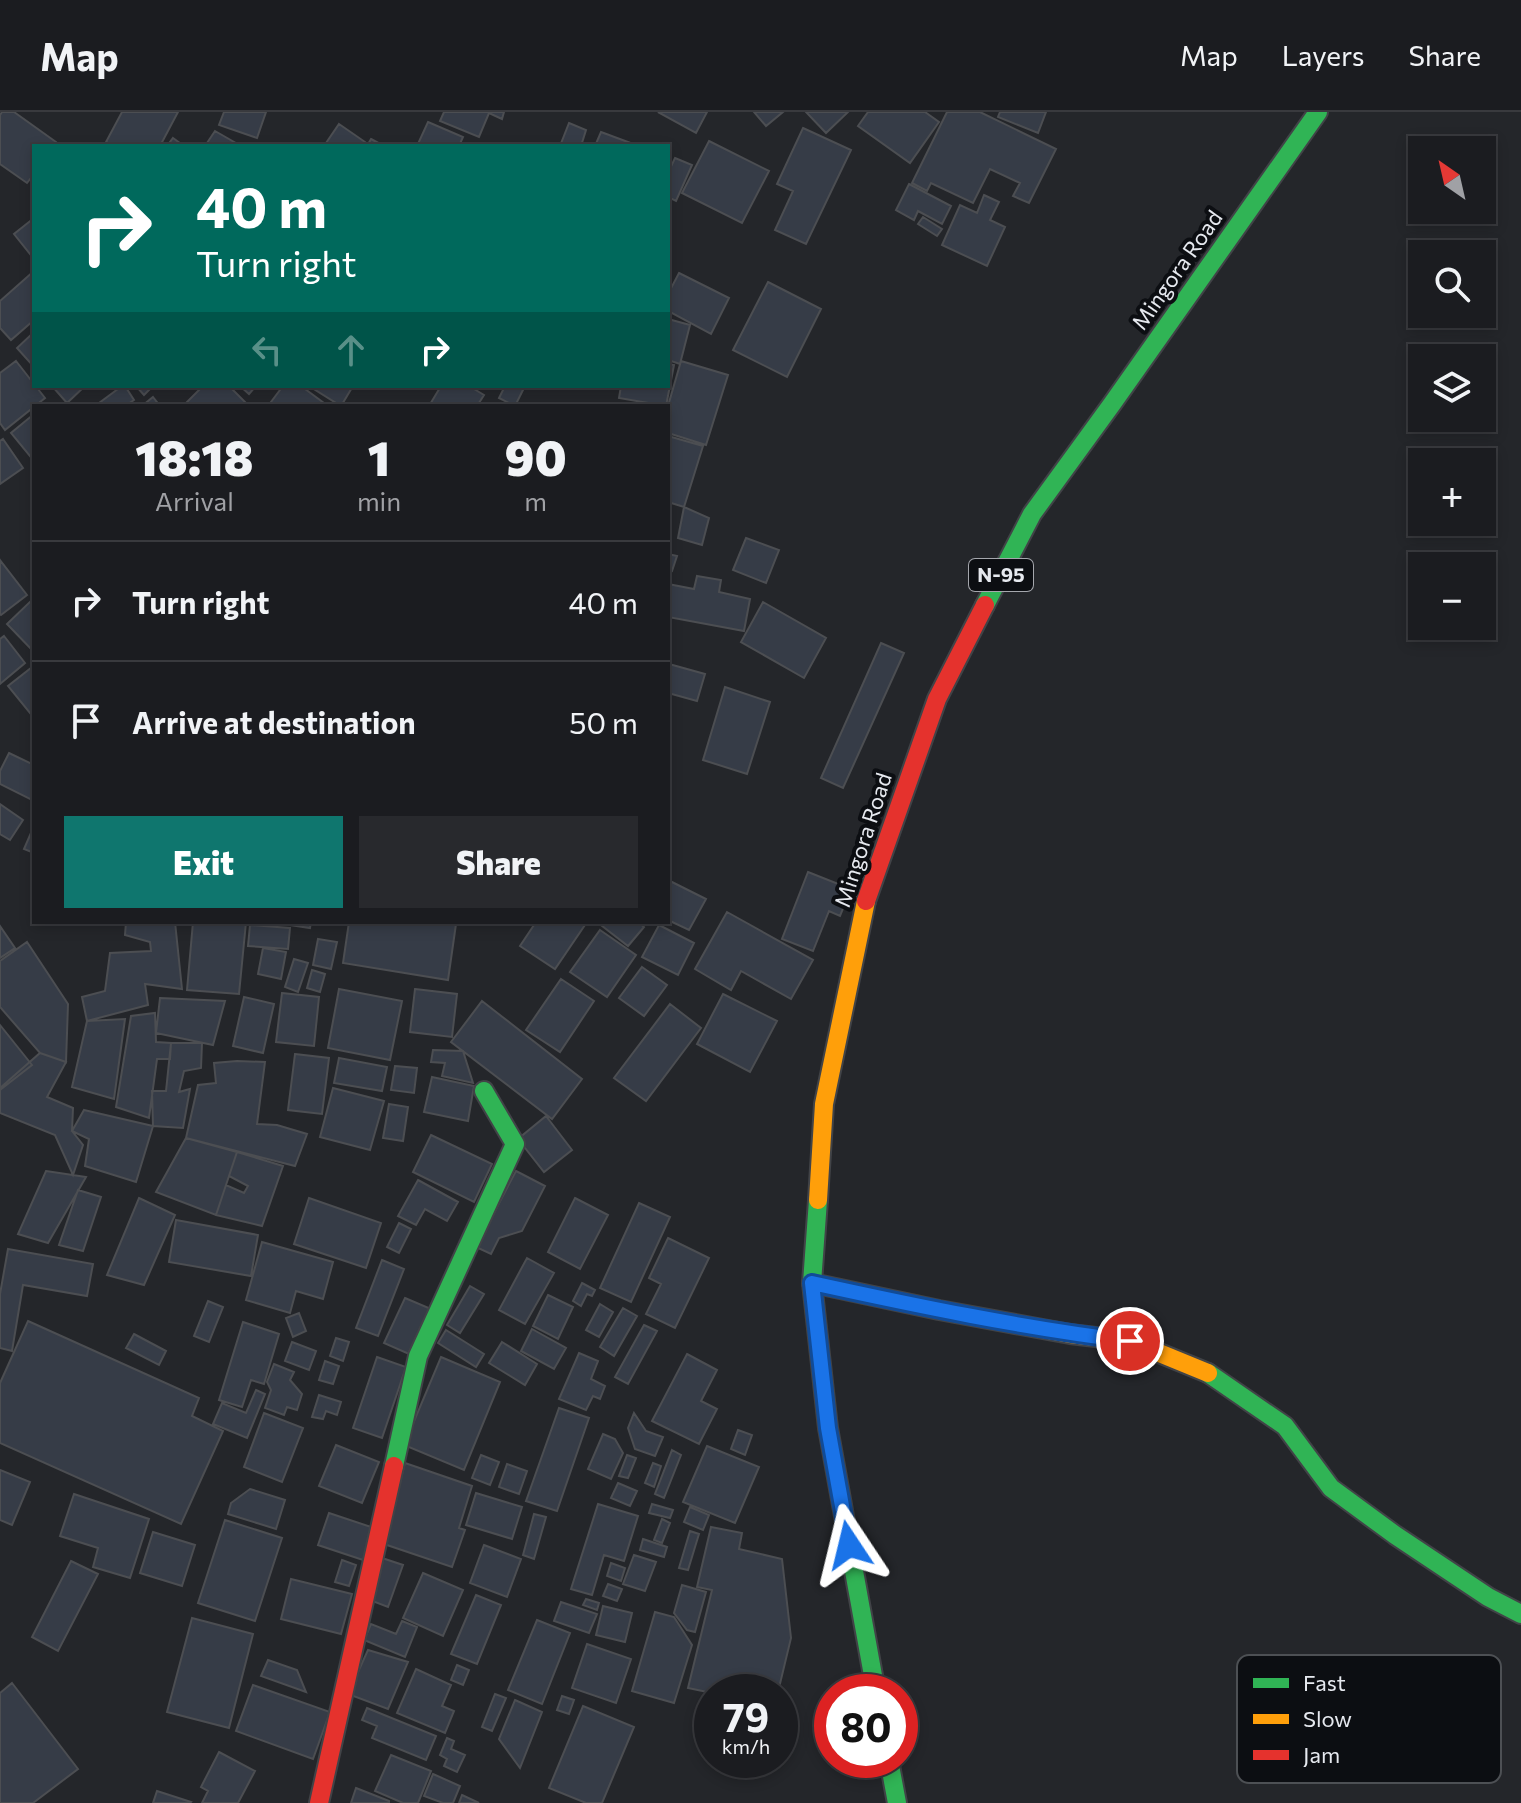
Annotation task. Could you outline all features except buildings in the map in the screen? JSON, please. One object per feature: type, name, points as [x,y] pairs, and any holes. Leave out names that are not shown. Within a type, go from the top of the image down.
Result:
[{"type":"main road","name":"Mingora Road","points":[[873,1674],[828,1428],[812,1283],[824,1104],[867,895],[937,699],[1032,514],[1318,112]]},
{"type":"main road","points":[[319,1803],[418,1356],[515,1144],[484,1091]]},
{"type":"main road","points":[[812,1283],[1070,1334],[1130,1341],[1213,1375],[1285,1426],[1331,1488],[1448,1571],[1521,1614]]},
{"type":"main road","points":[[892,1778],[897,1803]]},
{"type":"traffic: fast","points":[[985,605],[1032,514],[1318,112]]},
{"type":"traffic: fast","points":[[394,1466],[418,1356],[515,1144],[484,1091]]},
{"type":"traffic: fast","points":[[818,1200],[812,1283],[828,1428],[873,1674]]},
{"type":"traffic: fast","points":[[1208,1373],[1285,1426],[1331,1488],[1488,1597],[1521,1614]]},
{"type":"traffic: fast","points":[[892,1778],[897,1803]]},
{"type":"traffic: slow","points":[[818,1200],[824,1104],[866,901]]},
{"type":"traffic: slow","points":[[812,1283],[1070,1334],[1130,1341],[1208,1373]]},
{"type":"traffic: jam","points":[[866,901],[937,699],[985,605]]},
{"type":"traffic: jam","points":[[319,1803],[394,1466]]},
{"type":"route","points":[[849,1545],[828,1428],[812,1283],[1070,1334],[1130,1341]]}]
